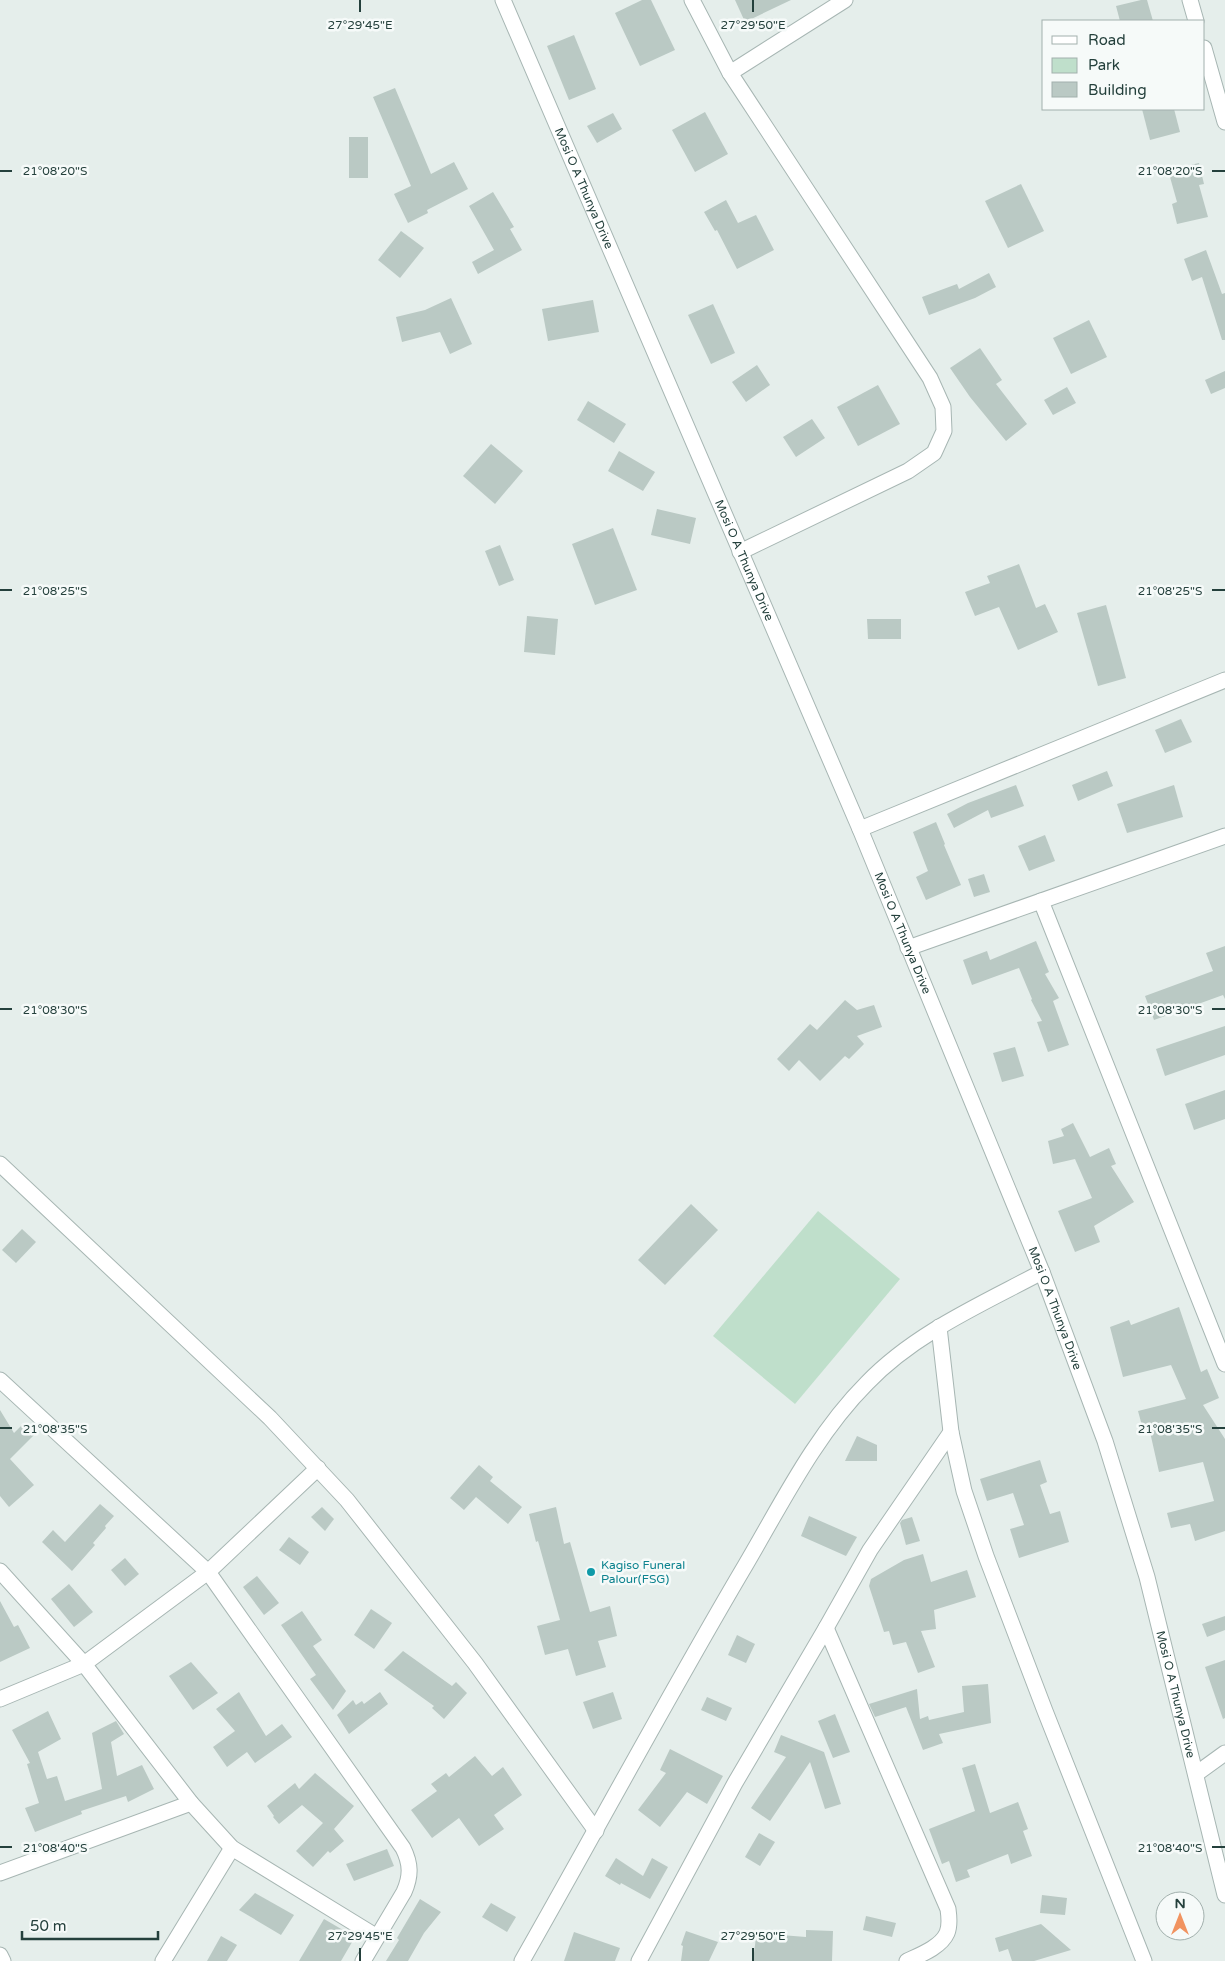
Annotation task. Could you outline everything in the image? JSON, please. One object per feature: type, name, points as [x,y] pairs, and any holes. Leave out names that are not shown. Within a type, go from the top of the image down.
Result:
[{"type":"street","name":"Mosi O A Thunya Drive","points":[[503,0],[860,829],[1042,1272],[1105,1441],[1126,1509],[1146,1578],[1225,1895]]},
{"type":"street","points":[[692,0],[730,73],[930,378],[943,407],[944,431],[934,453],[908,471],[740,552]]},
{"type":"street","points":[[730,73],[845,0]]},
{"type":"street","points":[[1190,0],[1196,20]]},
{"type":"street","points":[[1205,52],[1225,122]]},
{"type":"street","points":[[860,829],[1225,680]]},
{"type":"street","points":[[908,948],[1225,836]]},
{"type":"street","points":[[1041,901],[1221,1340],[1225,1364]]},
{"type":"street","points":[[0,1164],[270,1418],[318,1468],[372,1531],[475,1664],[596,1831]]},
{"type":"street","points":[[522,1961],[697,1647],[825,1433],[868,1382],[912,1345],[939,1327],[1042,1272]]},
{"type":"street","points":[[939,1327],[951,1432],[964,1491],[986,1556],[1144,1961]]},
{"type":"street","points":[[0,1380],[208,1572],[403,1848],[410,1868],[408,1881],[404,1892],[363,1961]]},
{"type":"street","points":[[639,1961],[736,1783],[870,1550],[951,1432]]},
{"type":"street","points":[[0,1700],[84,1664],[208,1572],[318,1468]]},
{"type":"street","points":[[0,1571],[84,1664],[191,1803],[232,1848],[377,1937]]},
{"type":"street","points":[[826,1628],[948,1909],[947,1934],[924,1954],[907,1961]]},
{"type":"street","points":[[1196,1774],[1225,1753]]},
{"type":"street","points":[[0,1873],[191,1803]]},
{"type":"street","points":[[163,1961],[232,1848]]},
{"type":"street","points":[[0,1955],[3,1961]]},
{"type":"green space","points":[[818,1211],[900,1279],[795,1404],[713,1336]]},
{"type":"building","points":[[642,0],[651,0],[675,50],[640,66],[615,13]]},
{"type":"building","points":[[735,0],[791,0],[745,22]]},
{"type":"building","points":[[1147,0],[1153,20],[1120,20],[1116,6]]},
{"type":"building","points":[[574,35],[596,89],[569,100],[547,46]]},
{"type":"building","points":[[395,88],[431,174],[454,162],[468,189],[427,210],[428,213],[408,223],[394,194],[411,186],[373,97]]},
{"type":"building","points":[[1142,110],[1174,110],[1180,132],[1150,140]]},
{"type":"building","points":[[705,112],[728,154],[695,172],[672,130]]},
{"type":"building","points":[[613,113],[622,129],[597,143],[587,126]]},
{"type":"building","points":[[349,137],[368,137],[368,178],[349,178]]},
{"type":"building","points":[[1199,163],[1204,184],[1199,185],[1208,217],[1177,224],[1172,204],[1177,202],[1168,170]]},
{"type":"building","points":[[1021,184],[1044,231],[1008,248],[985,201]]},
{"type":"building","points":[[493,192],[514,227],[510,229],[522,250],[478,274],[472,262],[494,250],[469,206]]},
{"type":"building","points":[[726,200],[738,223],[756,215],[774,250],[737,269],[717,230],[715,231],[704,212]]},
{"type":"building","points":[[401,231],[424,248],[400,278],[378,260]]},
{"type":"building","points":[[1206,250],[1222,294],[1225,293],[1225,340],[1222,340],[1202,277],[1192,281],[1184,259]]},
{"type":"building","points":[[989,273],[996,287],[975,298],[929,315],[922,297],[957,284],[959,289]]},
{"type":"building","points":[[451,298],[472,344],[450,354],[440,332],[402,342],[396,317],[425,310]]},
{"type":"building","points":[[593,300],[599,332],[548,341],[542,309]]},
{"type":"building","points":[[713,304],[735,353],[711,364],[688,315]]},
{"type":"building","points":[[1089,320],[1107,357],[1071,374],[1053,338]]},
{"type":"building","points":[[980,348],[1002,380],[996,384],[1027,424],[1006,441],[970,397],[950,368]]},
{"type":"building","points":[[757,365],[770,385],[746,402],[732,382]]},
{"type":"building","points":[[1225,371],[1225,388],[1211,394],[1205,380]]},
{"type":"building","points":[[878,385],[900,424],[858,446],[837,407]]},
{"type":"building","points":[[1067,387],[1076,403],[1053,415],[1044,400]]},
{"type":"building","points":[[588,401],[626,424],[614,443],[577,420]]},
{"type":"building","points":[[812,419],[825,438],[796,457],[783,437]]},
{"type":"building","points":[[491,444],[523,471],[495,504],[463,476]]},
{"type":"building","points":[[619,451],[655,472],[643,491],[608,471]]},
{"type":"building","points":[[657,509],[696,518],[690,544],[651,535]]},
{"type":"building","points":[[613,528],[637,590],[595,605],[572,544]]},
{"type":"building","points":[[500,545],[514,580],[499,586],[485,551]]},
{"type":"building","points":[[1019,564],[1036,608],[1045,604],[1058,632],[1018,650],[999,607],[975,616],[965,592],[990,583],[987,576]]},
{"type":"building","points":[[1106,605],[1126,678],[1098,686],[1077,613]]},
{"type":"building","points":[[527,616],[558,619],[555,655],[524,652]]},
{"type":"building","points":[[867,619],[901,619],[901,639],[868,639]]},
{"type":"building","points":[[1181,719],[1192,742],[1165,753],[1155,730]]},
{"type":"building","points":[[1107,771],[1113,786],[1078,801],[1072,785]]},
{"type":"building","points":[[1016,785],[1024,806],[991,818],[988,810],[954,828],[947,814],[968,803]]},
{"type":"building","points":[[1174,785],[1183,817],[1127,833],[1117,804]]},
{"type":"building","points":[[936,822],[961,885],[926,900],[916,877],[928,871],[913,832]]},
{"type":"building","points":[[1045,835],[1055,861],[1029,871],[1018,846]]},
{"type":"building","points":[[984,874],[990,892],[974,897],[968,879]]},
{"type":"building","points":[[1036,941],[1049,972],[1045,974],[1059,998],[1053,1001],[1069,1045],[1048,1052],[1037,1022],[1042,1021],[1031,1000],[1019,968],[972,985],[963,960],[987,951],[990,960]]},
{"type":"building","points":[[1225,946],[1225,999],[1223,995],[1154,1020],[1145,996],[1213,971],[1206,953]]},
{"type":"building","points":[[845,1000],[857,1010],[874,1005],[882,1027],[857,1036],[864,1044],[849,1059],[845,1056],[820,1081],[799,1060],[789,1071],[777,1059],[810,1024],[817,1030]]},
{"type":"building","points":[[1225,1026],[1225,1055],[1165,1076],[1156,1049]]},
{"type":"building","points":[[1015,1047],[1024,1076],[1002,1082],[993,1053]]},
{"type":"building","points":[[1225,1090],[1225,1119],[1194,1130],[1185,1104]]},
{"type":"building","points":[[1073,1123],[1090,1157],[1109,1148],[1116,1164],[1111,1166],[1134,1202],[1094,1226],[1100,1242],[1075,1252],[1058,1211],[1092,1198],[1075,1159],[1053,1164],[1048,1141],[1064,1136],[1061,1129]]},
{"type":"building","points":[[691,1204],[718,1230],[665,1285],[638,1260]]},
{"type":"building","points":[[22,1229],[36,1242],[16,1263],[2,1250]]},
{"type":"building","points":[[1179,1307],[1201,1372],[1207,1369],[1219,1398],[1203,1405],[1225,1439],[1225,1531],[1195,1541],[1190,1524],[1171,1528],[1167,1513],[1214,1501],[1203,1462],[1159,1472],[1150,1432],[1144,1433],[1138,1411],[1186,1399],[1171,1365],[1123,1377],[1110,1327],[1129,1320],[1131,1325]]},
{"type":"building","points":[[0,1410],[14,1433],[24,1423],[35,1434],[10,1459],[34,1485],[9,1507],[0,1496]]},
{"type":"building","points":[[857,1436],[877,1445],[877,1461],[845,1461]]},
{"type":"building","points":[[1040,1460],[1047,1482],[1040,1485],[1050,1514],[1060,1511],[1069,1542],[1019,1558],[1010,1529],[1024,1525],[1013,1493],[987,1501],[980,1479]]},
{"type":"building","points":[[479,1465],[493,1477],[490,1481],[522,1507],[508,1524],[476,1497],[464,1510],[450,1498]]},
{"type":"building","points":[[100,1504],[114,1516],[93,1543],[95,1545],[72,1571],[42,1542],[53,1530],[65,1542]]},
{"type":"building","points":[[322,1507],[334,1519],[325,1531],[311,1517]]},
{"type":"building","points":[[556,1507],[564,1544],[570,1542],[590,1612],[610,1606],[617,1636],[598,1641],[606,1667],[576,1676],[568,1649],[545,1655],[537,1626],[560,1620],[529,1514]]},
{"type":"building","points":[[809,1516],[857,1537],[846,1556],[801,1536]]},
{"type":"building","points":[[912,1517],[920,1541],[906,1545],[900,1523],[902,1520]]},
{"type":"building","points":[[289,1537],[309,1552],[300,1565],[279,1550]]},
{"type":"building","points":[[923,1554],[931,1582],[967,1570],[976,1597],[934,1610],[936,1629],[921,1631],[935,1667],[918,1673],[906,1642],[893,1645],[889,1631],[884,1632],[869,1586],[871,1579],[904,1560]]},
{"type":"building","points":[[125,1558],[139,1574],[125,1586],[111,1570]]},
{"type":"building","points":[[257,1576],[279,1603],[264,1615],[243,1587]]},
{"type":"building","points":[[69,1584],[93,1612],[74,1627],[51,1599]]},
{"type":"building","points":[[0,1601],[14,1627],[18,1625],[30,1648],[0,1662]]},
{"type":"building","points":[[371,1609],[392,1623],[374,1649],[354,1635]]},
{"type":"building","points":[[302,1611],[322,1640],[313,1646],[346,1691],[333,1710],[310,1679],[316,1675],[281,1625]]},
{"type":"building","points":[[1225,1616],[1225,1630],[1207,1637],[1202,1624]]},
{"type":"building","points":[[737,1635],[755,1644],[746,1663],[728,1655]]},
{"type":"building","points":[[403,1651],[452,1686],[456,1682],[467,1693],[444,1719],[432,1708],[434,1706],[384,1670]]},
{"type":"building","points":[[1225,1660],[1225,1718],[1223,1719],[1205,1667]]},
{"type":"building","points":[[191,1662],[218,1693],[193,1710],[169,1676]]},
{"type":"building","points":[[988,1684],[991,1723],[939,1734],[943,1743],[923,1750],[906,1707],[875,1717],[869,1704],[917,1689],[920,1719],[928,1716],[929,1720],[964,1712],[962,1686]]},
{"type":"building","points":[[239,1692],[266,1736],[282,1724],[292,1737],[255,1763],[247,1752],[227,1767],[213,1747],[235,1731],[216,1709]]},
{"type":"building","points":[[380,1692],[388,1704],[349,1734],[337,1715],[353,1700],[356,1705],[362,1701],[364,1704]]},
{"type":"building","points":[[613,1692],[622,1719],[593,1729],[583,1702]]},
{"type":"building","points":[[707,1697],[732,1708],[726,1721],[701,1710]]},
{"type":"building","points":[[48,1711],[61,1739],[38,1752],[47,1779],[57,1776],[65,1801],[102,1789],[92,1733],[116,1721],[124,1734],[111,1742],[117,1776],[142,1765],[154,1789],[128,1802],[126,1796],[81,1811],[82,1814],[35,1832],[25,1808],[39,1803],[27,1764],[30,1763],[12,1730]]},
{"type":"building","points":[[835,1714],[850,1752],[833,1758],[818,1721]]},
{"type":"building","points":[[781,1735],[824,1752],[841,1804],[825,1809],[810,1762],[770,1821],[751,1808],[786,1757],[774,1752]]},
{"type":"building","points":[[670,1749],[723,1776],[707,1804],[687,1792],[660,1827],[638,1810],[666,1773],[660,1770]]},
{"type":"building","points":[[475,1756],[492,1776],[503,1767],[522,1795],[494,1815],[504,1829],[479,1846],[459,1818],[432,1838],[411,1810],[437,1791],[431,1784],[446,1773],[449,1777]]},
{"type":"building","points":[[975,1764],[990,1813],[1018,1802],[1028,1829],[1023,1831],[1032,1856],[1011,1864],[1008,1854],[967,1870],[970,1877],[956,1882],[949,1861],[942,1864],[929,1829],[975,1811],[962,1768]]},
{"type":"building","points":[[315,1773],[354,1806],[334,1829],[344,1841],[330,1853],[328,1851],[313,1867],[296,1851],[323,1823],[302,1805],[279,1824],[267,1806],[295,1783],[299,1789]]},
{"type":"building","points":[[759,1833],[775,1842],[760,1866],[745,1857]]},
{"type":"building","points":[[387,1849],[394,1866],[354,1881],[346,1864]]},
{"type":"building","points":[[616,1858],[643,1876],[652,1858],[668,1867],[650,1899],[605,1876]]},
{"type":"building","points":[[255,1893],[294,1915],[281,1935],[239,1910]]},
{"type":"building","points":[[1042,1895],[1067,1898],[1065,1915],[1040,1913]]},
{"type":"building","points":[[420,1899],[441,1912],[424,1933],[408,1961],[386,1961],[399,1940],[397,1938]]},
{"type":"building","points":[[491,1903],[516,1917],[507,1932],[482,1917]]},
{"type":"building","points":[[866,1916],[896,1923],[892,1937],[863,1930]]},
{"type":"building","points":[[324,1919],[355,1937],[341,1961],[299,1961]]},
{"type":"building","points":[[1041,1924],[1071,1950],[1034,1961],[1012,1961],[1008,1949],[999,1952],[995,1938]]},
{"type":"building","points":[[806,1930],[833,1931],[832,1961],[753,1961],[756,1937],[780,1940],[781,1935],[806,1937]]},
{"type":"building","points":[[686,1931],[718,1942],[709,1961],[681,1961],[683,1946],[681,1945]]},
{"type":"building","points":[[574,1932],[620,1948],[615,1961],[564,1961]]},
{"type":"building","points":[[221,1936],[237,1945],[227,1961],[207,1961]]},
{"type":"place","name":"Kagiso Funeral Palour(FSG)","points":[[591,1572]]}]
